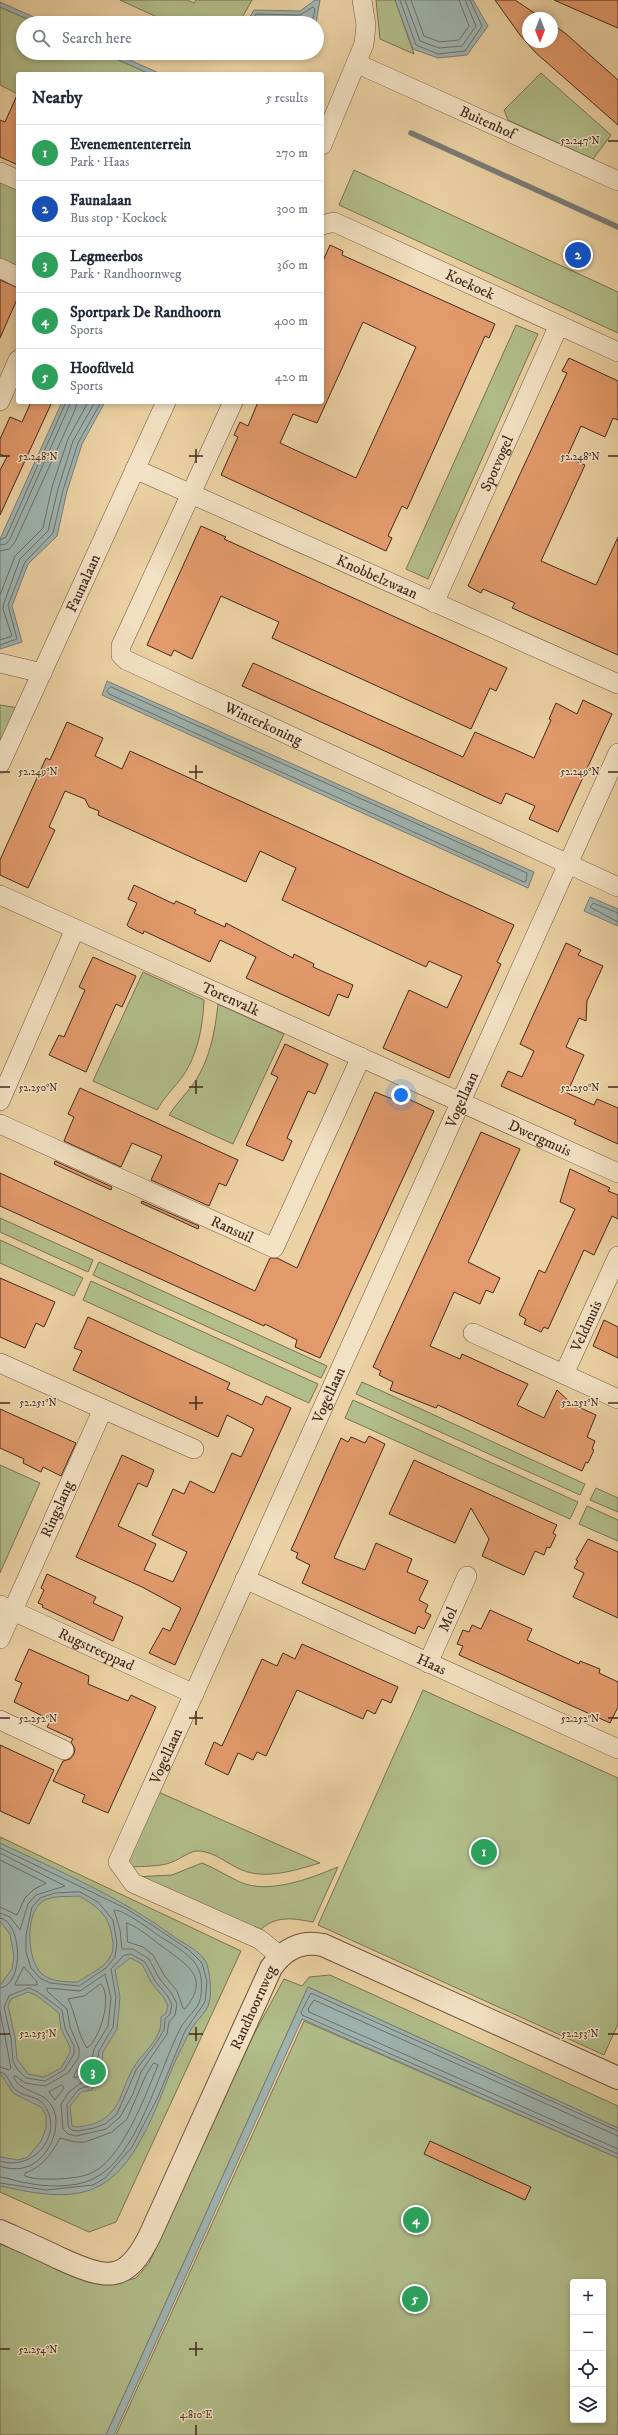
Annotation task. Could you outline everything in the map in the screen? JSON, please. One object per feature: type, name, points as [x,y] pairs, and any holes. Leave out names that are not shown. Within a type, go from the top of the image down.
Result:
[{"type":"street","points":[[324,140],[358,64],[364,44],[366,25],[362,0]]},
{"type":"street","name":"Buitenhof","points":[[358,64],[618,181]]},
{"type":"street","points":[[0,172],[16,179]]},
{"type":"street","name":"Koekoek","points":[[324,224],[334,222],[618,352]]},
{"type":"street","points":[[0,268],[16,275]]},
{"type":"street","name":"Spotvogel","points":[[434,603],[559,325]]},
{"type":"street","points":[[0,401],[16,365]]},
{"type":"street","name":"Faunalaan","points":[[0,764],[165,404]]},
{"type":"street","points":[[191,494],[232,404]]},
{"type":"street","name":"Knobbelzwaan","points":[[135,469],[618,684]]},
{"type":"street","name":"Winterkoning","points":[[191,494],[121,646],[121,655],[126,660],[618,887]]},
{"type":"street","points":[[0,664],[42,673]]},
{"type":"street","name":"Vogellaan","points":[[280,1956],[259,1938],[133,1883],[118,1862],[618,753]]},
{"type":"street","name":"Torenvalk","points":[[0,895],[461,1102]]},
{"type":"street","points":[[0,1101],[75,929]]},
{"type":"street","name":"Ransuil","points":[[0,1124],[274,1248],[361,1057]]},
{"type":"street","name":"Dwergmuis","points":[[461,1102],[618,1173]]},
{"type":"street","name":"Veldmuis","points":[[564,1374],[618,1256]]},
{"type":"street","points":[[473,1333],[618,1399]]},
{"type":"street","points":[[0,1362],[194,1449]]},
{"type":"street","name":"Ringslang","points":[[0,1639],[6,1608],[103,1409]]},
{"type":"street","name":"Mol","points":[[428,1663],[467,1576]]},
{"type":"street","name":"Haas","points":[[245,1580],[618,1749]]},
{"type":"street","name":"Rugstreeppad","points":[[6,1608],[194,1694]]},
{"type":"street","points":[[0,1720],[64,1750]]},
{"type":"street","name":"Randhoornweg","points":[[0,2231],[94,2273],[118,2271],[135,2261],[151,2233],[271,1968],[280,1956],[293,1947],[302,1944],[323,1944],[618,2078]]},
{"type":"green space","points":[[120,0],[187,0],[194,3],[196,0],[252,0],[243,16],[155,16]]},
{"type":"green space","points":[[376,0],[395,0],[414,54],[380,39]]},
{"type":"green space","points":[[0,7],[20,16],[16,16],[16,60],[119,60],[146,72],[16,72],[16,93],[0,85]]},
{"type":"green space","points":[[541,73],[611,135],[593,159],[508,120],[504,110]]},
{"type":"green space","points":[[354,170],[618,292],[618,333],[339,205]]},
{"type":"green space","points":[[0,181],[16,188],[16,266],[0,259]]},
{"type":"green space","points":[[516,325],[538,334],[428,579],[406,569]]},
{"type":"green space","points":[[0,705],[25,709],[0,765]]},
{"type":"green space","points":[[143,972],[204,1000],[201,1029],[196,1049],[183,1076],[157,1110],[93,1081]]},
{"type":"green space","points":[[218,1004],[284,1034],[233,1144],[169,1115],[194,1083],[204,1065],[211,1045]]},
{"type":"green space","points":[[0,1218],[93,1260],[88,1272],[0,1232]]},
{"type":"green space","points":[[0,1240],[83,1278],[74,1296],[0,1263]]},
{"type":"green space","points":[[99,1262],[327,1366],[321,1378],[93,1275]]},
{"type":"green space","points":[[91,1281],[318,1384],[309,1403],[83,1300]]},
{"type":"green space","points":[[362,1382],[585,1484],[580,1495],[356,1394]]},
{"type":"green space","points":[[353,1400],[578,1502],[570,1519],[345,1418]]},
{"type":"green space","points":[[0,1465],[40,1483],[0,1573]]},
{"type":"green space","points":[[596,1488],[618,1498],[618,1512],[590,1500]]},
{"type":"green space","points":[[587,1506],[618,1520],[618,1541],[579,1524]]},
{"type":"green space","points":[[423,1690],[618,1778],[618,2024],[604,2055],[318,1925]]},
{"type":"green space","points":[[156,1791],[320,1863],[281,1873],[261,1874],[242,1870],[217,1856],[206,1852],[196,1851],[168,1864],[130,1867],[125,1860]]},
{"type":"green space","points":[[0,1837],[241,1951],[116,2222],[89,2232],[0,2192]]},
{"type":"green space","points":[[202,1863],[240,1882],[251,1886],[264,1887],[290,1884],[338,1867],[313,1922],[298,1919],[277,1920],[258,1932],[134,1877],[172,1875]]},
{"type":"green space","points":[[330,1975],[618,2106],[618,2128],[308,1987],[106,2435],[0,2435],[0,2241],[88,2279],[109,2285],[136,2278],[149,2263],[253,2036],[284,1979],[302,1986],[309,1977]]},
{"type":"green space","points":[[304,2021],[618,2158],[618,2435],[116,2435]]},
{"type":"water","points":[[315,0],[320,0],[317,16],[250,16],[254,10],[300,11]]},
{"type":"water","points":[[395,0],[473,0],[488,26],[467,55],[438,58],[413,49]]},
{"type":"water","points":[[0,2],[31,16],[20,16],[0,7]]},
{"type":"water","points":[[119,60],[130,60],[157,72],[146,72]]},
{"type":"water","points":[[61,404],[104,404],[82,444],[67,491],[57,536],[28,564],[12,606],[22,642],[0,649],[0,539]]},
{"type":"water","points":[[107,681],[534,872],[528,888],[102,695]]},
{"type":"water","points":[[590,897],[618,909],[618,926],[584,911]]},
{"type":"water","points":[[0,1843],[89,1885],[132,1909],[195,1951],[206,1962],[210,1989],[208,2007],[189,2033],[175,2061],[151,2120],[142,2137],[122,2168],[109,2180],[84,2192],[60,2195],[36,2193],[0,2186],[0,2157],[18,2160],[28,2157],[41,2141],[46,2128],[46,2115],[41,2107],[13,2093],[0,2073],[0,1985],[12,1969],[14,1957],[10,1934],[0,1921]],"holes":[[[79,1896],[97,1908],[105,1917],[112,1937],[112,1953],[109,1959],[101,1967],[78,1982],[64,1982],[50,1979],[42,1974],[37,1968],[33,1959],[30,1937],[30,1926],[33,1916],[37,1907],[47,1899]],[[130,1958],[142,1964],[151,1982],[164,1998],[168,2006],[166,2013],[161,2017],[158,2034],[129,2075],[119,2100],[110,2114],[103,2120],[93,2124],[75,2127],[72,2126],[70,2106],[81,2092],[92,2090],[101,2070],[103,2052],[117,2029],[120,1997],[115,1970]],[[28,1992],[36,1995],[59,2013],[61,2029],[70,2047],[70,2053],[61,2068],[44,2077],[28,2074],[17,2059],[15,2037],[8,2006],[11,1999]]]},
{"type":"water","points":[[308,1987],[618,2128],[618,2158],[302,2019],[114,2435],[106,2435]]},
{"type":"building","points":[[495,0],[515,0],[533,12],[522,12],[522,37]]},
{"type":"building","points":[[554,0],[618,0],[618,28],[604,22]]},
{"type":"building","points":[[558,28],[565,33],[618,80],[618,125],[532,48],[558,48]]},
{"type":"building","points":[[16,97],[16,164],[0,157],[0,120],[5,122]]},
{"type":"building","points":[[330,245],[343,251],[342,255],[495,324],[489,338],[485,336],[407,509],[402,506],[388,536],[392,538],[386,551],[221,475],[238,437],[234,435],[240,422],[248,426],[257,404],[324,404],[324,258]],"holes":[[[363,322],[416,347],[356,478],[280,443],[293,414],[317,423]]]},
{"type":"building","points":[[0,280],[16,287],[16,302],[0,338]]},
{"type":"building","points":[[569,358],[618,381],[618,420],[613,418],[605,437],[581,426],[567,457],[585,465],[541,561],[596,585],[618,537],[618,655],[512,608],[515,603],[483,589],[481,593],[468,586],[567,373],[562,371]]},
{"type":"building","points":[[30,404],[51,404],[0,515],[0,470],[7,457],[0,454],[0,439],[10,417],[22,422]]},
{"type":"building","points":[[201,526],[226,537],[224,539],[507,668],[496,691],[490,688],[471,729],[272,638],[279,622],[221,596],[192,659],[174,650],[171,656],[147,645]]},
{"type":"building","points":[[253,663],[463,757],[475,732],[534,758],[551,720],[549,719],[556,703],[577,714],[583,700],[612,714],[558,832],[529,819],[535,806],[506,793],[501,804],[242,686]]},
{"type":"building","points":[[67,722],[103,738],[95,756],[122,769],[130,751],[514,925],[497,962],[501,964],[449,1078],[383,1048],[409,990],[447,1008],[462,976],[429,961],[426,967],[282,900],[296,868],[260,851],[246,882],[98,815],[99,811],[89,807],[85,799],[65,791],[49,827],[55,830],[28,888],[0,875],[0,860],[46,758],[50,760]]},
{"type":"building","points":[[134,885],[174,904],[176,901],[196,910],[194,913],[225,927],[226,923],[293,958],[294,954],[314,964],[313,967],[353,985],[348,998],[338,994],[329,1016],[246,978],[256,957],[220,940],[210,962],[144,931],[143,934],[129,927],[127,925],[137,903],[128,899]]},
{"type":"building","points":[[566,943],[581,950],[578,955],[603,966],[587,1001],[586,1021],[579,1018],[566,1047],[584,1055],[567,1093],[594,1105],[597,1099],[618,1108],[618,1144],[574,1124],[576,1120],[501,1086],[508,1071],[522,1077],[534,1051],[520,1044]]},
{"type":"building","points":[[93,957],[136,976],[122,1007],[116,1004],[86,1072],[49,1055],[59,1035],[64,1037],[85,990],[79,987]]},
{"type":"building","points":[[285,1044],[328,1064],[315,1094],[308,1091],[287,1138],[292,1141],[283,1161],[246,1145],[278,1077],[271,1074]]},
{"type":"building","points":[[80,1088],[238,1160],[226,1186],[219,1183],[209,1206],[151,1180],[162,1156],[132,1143],[121,1167],[64,1141],[74,1117],[68,1114]]},
{"type":"building","points":[[375,1092],[397,1101],[400,1095],[434,1111],[320,1358],[295,1347],[297,1340],[265,1324],[264,1326],[0,1206],[0,1173],[255,1291],[270,1258],[277,1258],[297,1268]]},
{"type":"building","points":[[481,1132],[520,1149],[468,1262],[500,1278],[493,1293],[486,1290],[480,1304],[454,1292],[430,1346],[460,1359],[462,1354],[528,1384],[517,1405],[544,1418],[557,1390],[572,1404],[596,1415],[587,1437],[595,1441],[592,1449],[594,1450],[588,1463],[586,1462],[582,1471],[438,1405],[436,1408],[390,1390],[393,1382],[379,1375],[381,1371],[373,1367]]},
{"type":"building","points":[[55,1161],[112,1187],[111,1190],[54,1164]]},
{"type":"building","points":[[570,1169],[610,1188],[608,1191],[618,1195],[618,1219],[612,1216],[594,1255],[584,1250],[548,1329],[544,1327],[541,1332],[524,1324],[526,1319],[519,1315],[539,1270],[545,1273],[575,1209],[560,1202]]},
{"type":"building","points":[[142,1201],[199,1226],[198,1229],[141,1203]]},
{"type":"building","points":[[0,1278],[55,1302],[44,1327],[36,1323],[25,1348],[0,1337]]},
{"type":"building","points":[[88,1317],[230,1383],[227,1389],[262,1405],[266,1396],[291,1408],[175,1665],[149,1653],[163,1628],[170,1631],[181,1608],[142,1587],[76,1557],[122,1455],[154,1470],[147,1487],[138,1483],[118,1526],[156,1544],[144,1570],[173,1582],[187,1552],[152,1535],[173,1489],[184,1494],[190,1481],[214,1493],[232,1453],[241,1457],[254,1429],[227,1415],[218,1437],[73,1370],[82,1351],[74,1348]]},
{"type":"building","points":[[604,1320],[618,1327],[618,1358],[593,1346]]},
{"type":"building","points":[[0,1409],[76,1443],[61,1476],[43,1467],[41,1472],[23,1463],[24,1459],[0,1448]]},
{"type":"building","points":[[369,1436],[385,1444],[334,1558],[365,1570],[376,1543],[412,1559],[407,1572],[428,1581],[419,1600],[428,1605],[425,1612],[431,1615],[424,1629],[418,1626],[415,1634],[302,1583],[310,1565],[296,1558],[298,1553],[291,1550],[341,1438],[348,1442],[351,1437],[365,1443]]},
{"type":"building","points":[[414,1460],[557,1525],[553,1533],[556,1535],[550,1548],[547,1547],[544,1555],[535,1551],[524,1575],[482,1556],[489,1539],[471,1508],[455,1543],[389,1514]]},
{"type":"building","points":[[588,1539],[618,1552],[618,1618],[573,1597],[584,1573],[574,1568],[578,1561],[576,1560]]},
{"type":"building","points":[[47,1574],[96,1597],[93,1603],[123,1617],[113,1641],[42,1607],[43,1605],[38,1603],[44,1590],[41,1588]]},
{"type":"building","points":[[490,1610],[532,1629],[527,1640],[579,1664],[580,1661],[600,1669],[599,1673],[618,1682],[618,1707],[610,1723],[459,1655],[463,1646],[457,1644],[463,1630],[469,1632],[472,1625],[481,1629]]},
{"type":"building","points":[[302,1644],[398,1687],[391,1703],[382,1699],[375,1714],[367,1710],[363,1719],[297,1690],[266,1756],[257,1752],[253,1760],[238,1753],[228,1775],[205,1764],[214,1742],[222,1746],[262,1659],[277,1666],[283,1653],[295,1659]]},
{"type":"building","points":[[29,1649],[89,1676],[88,1684],[128,1701],[131,1695],[156,1707],[108,1813],[82,1802],[85,1795],[53,1781],[63,1761],[70,1759],[74,1754],[75,1749],[71,1742],[73,1739],[47,1727],[51,1720],[14,1702],[22,1683],[15,1680]]},
{"type":"building","points":[[0,1745],[54,1770],[29,1824],[0,1811]]},
{"type":"building","points":[[430,2141],[531,2187],[525,2200],[424,2154]]},
{"type":"waterway","points":[[411,133],[618,227]]},
{"type":"place","name":"Faunalaan","points":[[578,255]]},
{"type":"place","name":"Evenemententerrein","points":[[484,1852]]},
{"type":"place","name":"Legmeerbos","points":[[93,2072]]},
{"type":"place","name":"Sportpark De Randhoorn","points":[[416,2220]]},
{"type":"place","name":"Hoofdveld","points":[[415,2299]]}]
